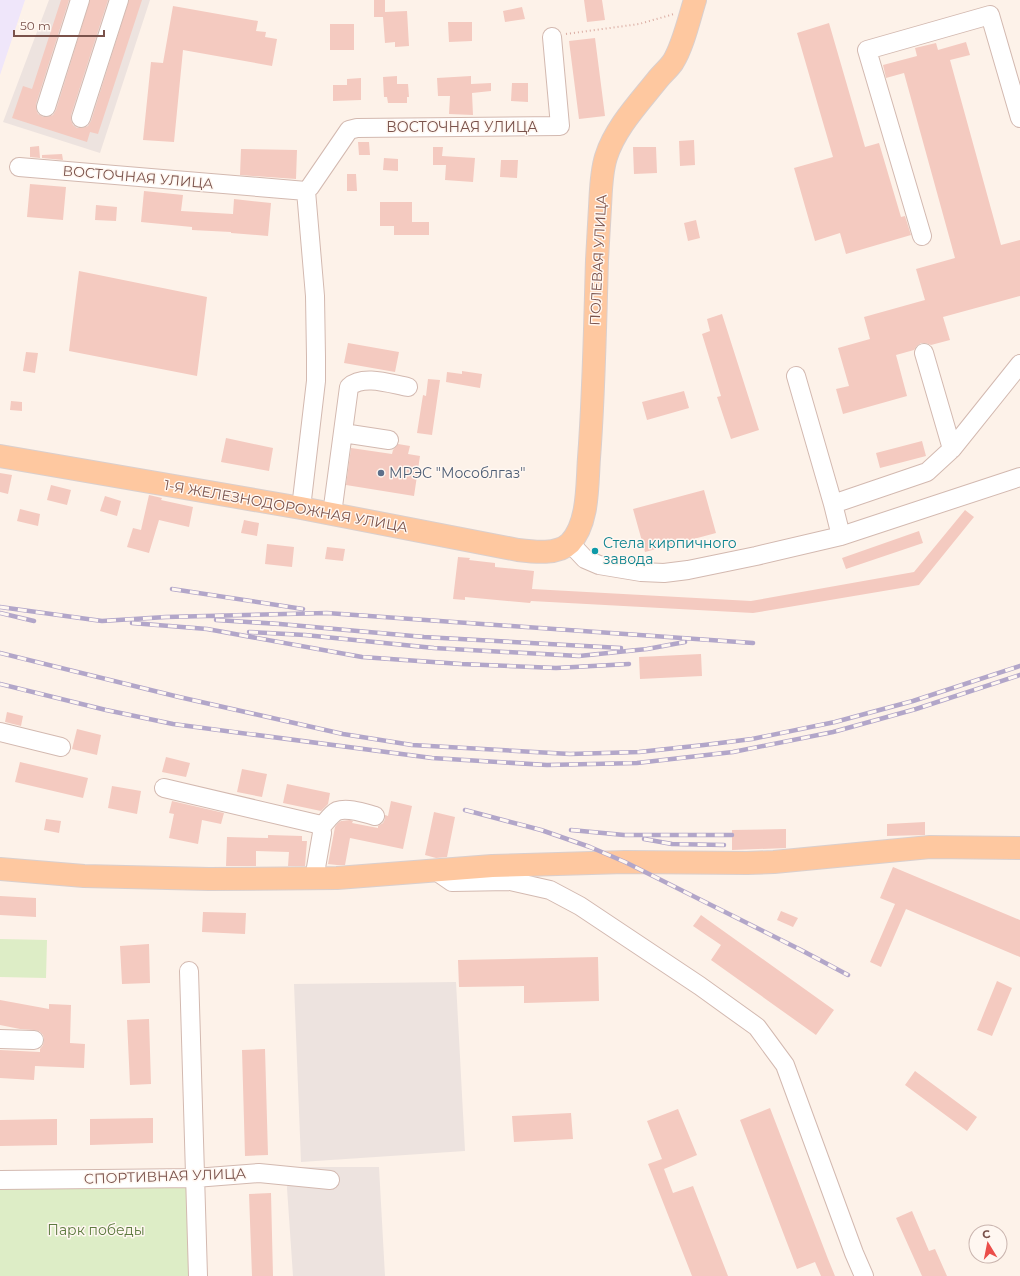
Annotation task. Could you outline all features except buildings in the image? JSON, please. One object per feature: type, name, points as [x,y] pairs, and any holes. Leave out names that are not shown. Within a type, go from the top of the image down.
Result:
[{"type":"main road","name":"ПОЛЕВАЯ УЛИЦА","points":[[570,543],[582,522],[587,492],[591,431],[601,179],[606,156],[616,133],[673,62],[682,40],[693,4]]},
{"type":"main road","name":"1-Я ЖЕЛЕЗНОДОРОЖНАЯ УЛИЦА","points":[[0,456],[301,508],[518,550],[533,552],[548,551],[562,548],[570,543]]},
{"type":"main road","points":[[0,869],[84,876],[209,879],[314,879],[492,866],[625,862],[774,862],[930,847],[1020,848]]},
{"type":"street","points":[[46,107],[80,0]]},
{"type":"street","points":[[81,118],[119,0]]},
{"type":"street","points":[[922,236],[867,50],[990,16],[1020,118]]},
{"type":"street","name":"ВОСТОЧНАЯ УЛИЦА","points":[[19,167],[306,191],[349,130],[356,128],[560,126],[552,37]]},
{"type":"street","points":[[301,508],[316,381],[315,296],[306,191]]},
{"type":"street","points":[[924,353],[952,449]]},
{"type":"street","points":[[833,504],[927,472],[952,449],[1020,364]]},
{"type":"street","points":[[796,376],[841,536]]},
{"type":"street","points":[[332,514],[349,387],[354,383],[368,380],[408,387]]},
{"type":"street","points":[[343,433],[389,440]]},
{"type":"street","points":[[570,543],[585,559],[599,565],[642,572],[664,573],[688,570],[841,536],[1020,477]]},
{"type":"street","points":[[0,732],[61,747]]},
{"type":"street","points":[[164,788],[317,824],[321,827],[322,833],[314,879]]},
{"type":"street","points":[[321,827],[337,811],[345,810],[375,816]]},
{"type":"street","points":[[436,871],[452,882],[510,881],[550,890],[580,906],[700,986],[757,1027],[785,1065],[854,1253],[864,1276]]},
{"type":"street","points":[[190,971],[198,1276]]},
{"type":"street","points":[[0,1039],[34,1040]]},
{"type":"street","name":"СПОРТИВНАЯ УЛИЦА","points":[[0,1180],[195,1178],[259,1173],[330,1180]]},
{"type":"path","points":[[552,37],[639,24],[693,4]]},
{"type":"shaded area","points":[[0,0],[25,0],[0,75]]},
{"type":"shaded area","points":[[49,0],[150,0],[100,153],[3,122]]},
{"type":"shaded area","points":[[456,982],[465,1151],[301,1162],[294,984]]},
{"type":"shaded area","points":[[289,1167],[379,1167],[385,1276],[293,1276],[287,1188]]},
{"type":"green space","points":[[0,939],[47,940],[46,978],[0,977]]},
{"type":"green space","name":"Парк победы","points":[[189,1185],[192,1276],[0,1276],[0,1186]]},
{"type":"railway","points":[[172,589],[303,609]]},
{"type":"railway","points":[[0,607],[102,621],[166,617],[327,613],[753,643]]},
{"type":"railway","points":[[0,613],[34,621]]},
{"type":"railway","points":[[216,620],[280,624],[424,637],[621,648]]},
{"type":"railway","points":[[132,623],[207,629],[362,657],[461,664],[556,668],[629,664]]},
{"type":"railway","points":[[249,632],[305,635],[434,648],[579,656],[647,649],[685,642]]},
{"type":"railway","points":[[0,653],[179,697],[343,734],[412,745],[570,754],[639,752],[752,739],[835,722],[913,701],[1020,666]]},
{"type":"railway","points":[[0,684],[106,710],[173,724],[432,758],[547,765],[637,763],[733,752],[833,732],[916,709],[1020,675]]},
{"type":"railway","points":[[465,810],[541,830],[590,847],[625,862],[848,975]]},
{"type":"railway","points":[[571,830],[624,835],[732,835]]},
{"type":"railway","points":[[644,839],[672,844],[724,845]]},
{"type":"place","name":"МРЭС \"Мособлгаз\"","points":[[381,473]]},
{"type":"place","name":"Стела кирпичного завода","points":[[595,551]]}]
